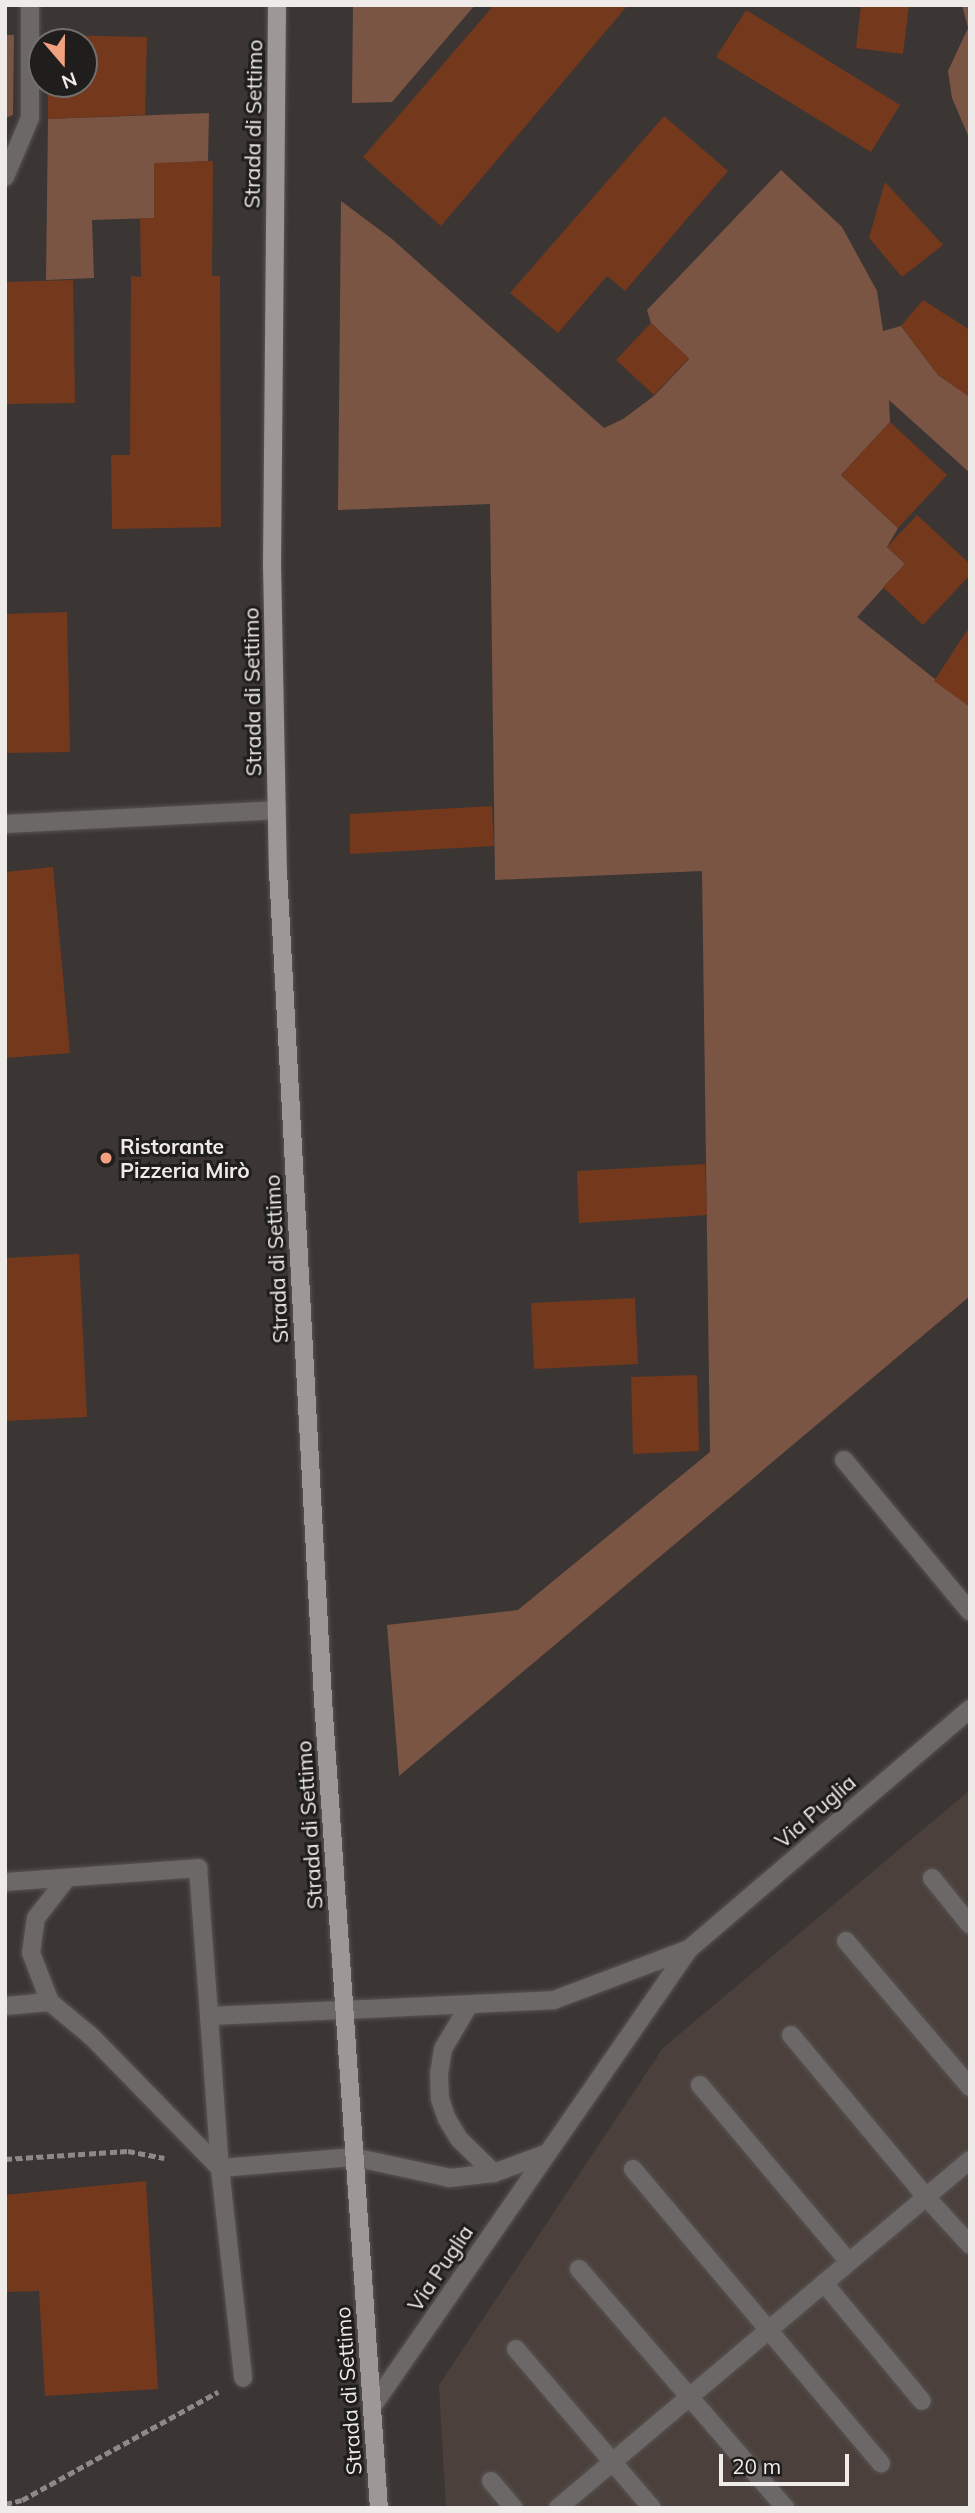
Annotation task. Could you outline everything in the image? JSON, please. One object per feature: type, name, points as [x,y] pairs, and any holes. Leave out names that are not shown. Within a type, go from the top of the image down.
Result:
[{"type":"main road","name":"Strada di Settimo","points":[[277,5],[272,563],[277,810],[323,1700],[379,2508]]},
{"type":"street","points":[[5,177],[30,118],[30,5]]},
{"type":"street","points":[[5,824],[277,810]]},
{"type":"street","points":[[844,1460],[970,1612]]},
{"type":"street","name":"Via Puglia","points":[[372,2407],[689,1949],[970,1709]]},
{"type":"street","points":[[5,1882],[198,1868],[220,2168],[243,2378]]},
{"type":"street","points":[[67,1878],[36,1917],[31,1953],[50,2002],[92,2037],[220,2168]]},
{"type":"street","points":[[932,1878],[970,1924]]},
{"type":"street","points":[[846,1941],[970,2087]]},
{"type":"street","name":"Via Puglia","points":[[209,2016],[554,2000],[689,1949]]},
{"type":"street","points":[[5,2006],[50,2002]]},
{"type":"street","points":[[469,2005],[443,2049],[439,2073],[440,2099],[447,2119],[459,2139],[494,2172]]},
{"type":"street","points":[[791,2035],[926,2197],[970,2245]]},
{"type":"street","points":[[700,2085],[849,2262]]},
{"type":"street","points":[[220,2168],[353,2157],[450,2178],[494,2172],[545,2154]]},
{"type":"street","points":[[558,2508],[970,2160]]},
{"type":"street","points":[[633,2169],[881,2464]]},
{"type":"street","points":[[579,2269],[785,2508]]},
{"type":"street","points":[[824,2283],[922,2401]]},
{"type":"street","points":[[516,2349],[652,2508]]},
{"type":"street","points":[[491,2481],[514,2508]]},
{"type":"path","points":[[5,2159],[128,2151],[167,2158]]},
{"type":"path","points":[[5,2504],[23,2500],[243,2378]]},
{"type":"shaded area","points":[[353,5],[475,5],[392,102],[352,103]]},
{"type":"shaded area","points":[[962,5],[970,5],[970,140],[952,98],[948,71],[968,28]]},
{"type":"shaded area","points":[[5,35],[14,35],[13,115],[5,118]]},
{"type":"shaded area","points":[[209,113],[208,161],[154,164],[154,218],[92,220],[94,278],[46,280],[48,119]]},
{"type":"shaded area","points":[[781,170],[842,227],[877,291],[883,331],[901,326],[938,375],[970,397],[970,473],[889,400],[890,422],[841,475],[898,528],[887,547],[905,564],[857,617],[970,707],[970,1296],[399,1776],[387,1625],[518,1610],[710,1452],[702,871],[495,880],[490,504],[338,510],[341,201],[392,239],[604,428],[623,419],[654,396],[689,359],[651,323],[647,310]]},
{"type":"shaded area","points":[[970,1790],[970,2508],[446,2508],[439,2385],[663,2048]]},
{"type":"building","points":[[494,5],[628,5],[441,226],[363,157]]},
{"type":"building","points":[[861,5],[909,5],[903,54],[856,48]]},
{"type":"building","points":[[746,10],[900,105],[871,152],[716,57]]},
{"type":"building","points":[[98,36],[147,37],[145,115],[48,119],[48,98],[98,98]]},
{"type":"building","points":[[664,116],[728,171],[625,291],[607,276],[558,333],[510,293]]},
{"type":"building","points":[[213,161],[212,276],[220,276],[221,527],[112,529],[111,455],[130,455],[131,276],[141,277],[140,218],[154,218],[154,163]]},
{"type":"building","points":[[885,182],[943,245],[902,277],[869,238]]},
{"type":"building","points":[[73,280],[75,403],[5,404],[5,282]]},
{"type":"building","points":[[923,300],[970,330],[970,397],[938,375],[901,326]]},
{"type":"building","points":[[651,323],[689,358],[654,395],[616,360]]},
{"type":"building","points":[[890,422],[947,475],[898,528],[841,475]]},
{"type":"building","points":[[917,515],[970,564],[970,575],[923,625],[883,587],[905,564],[887,547]]},
{"type":"building","points":[[67,612],[70,752],[5,753],[5,614]]},
{"type":"building","points":[[970,626],[970,707],[934,681]]},
{"type":"building","points":[[492,806],[494,846],[350,854],[350,814]]},
{"type":"building","points":[[53,867],[70,1053],[5,1058],[5,872]]},
{"type":"building","points":[[705,1164],[707,1215],[579,1223],[577,1171]]},
{"type":"building","points":[[79,1254],[87,1417],[5,1421],[5,1258]]},
{"type":"building","points":[[635,1298],[638,1364],[534,1369],[531,1303]]},
{"type":"building","points":[[697,1375],[699,1451],[633,1454],[631,1377]]},
{"type":"building","points":[[146,2181],[158,2389],[45,2396],[39,2291],[5,2292],[5,2195]]},
{"type":"place","name":"Ristorante Pizzeria Mirò","points":[[106,1158]]}]
